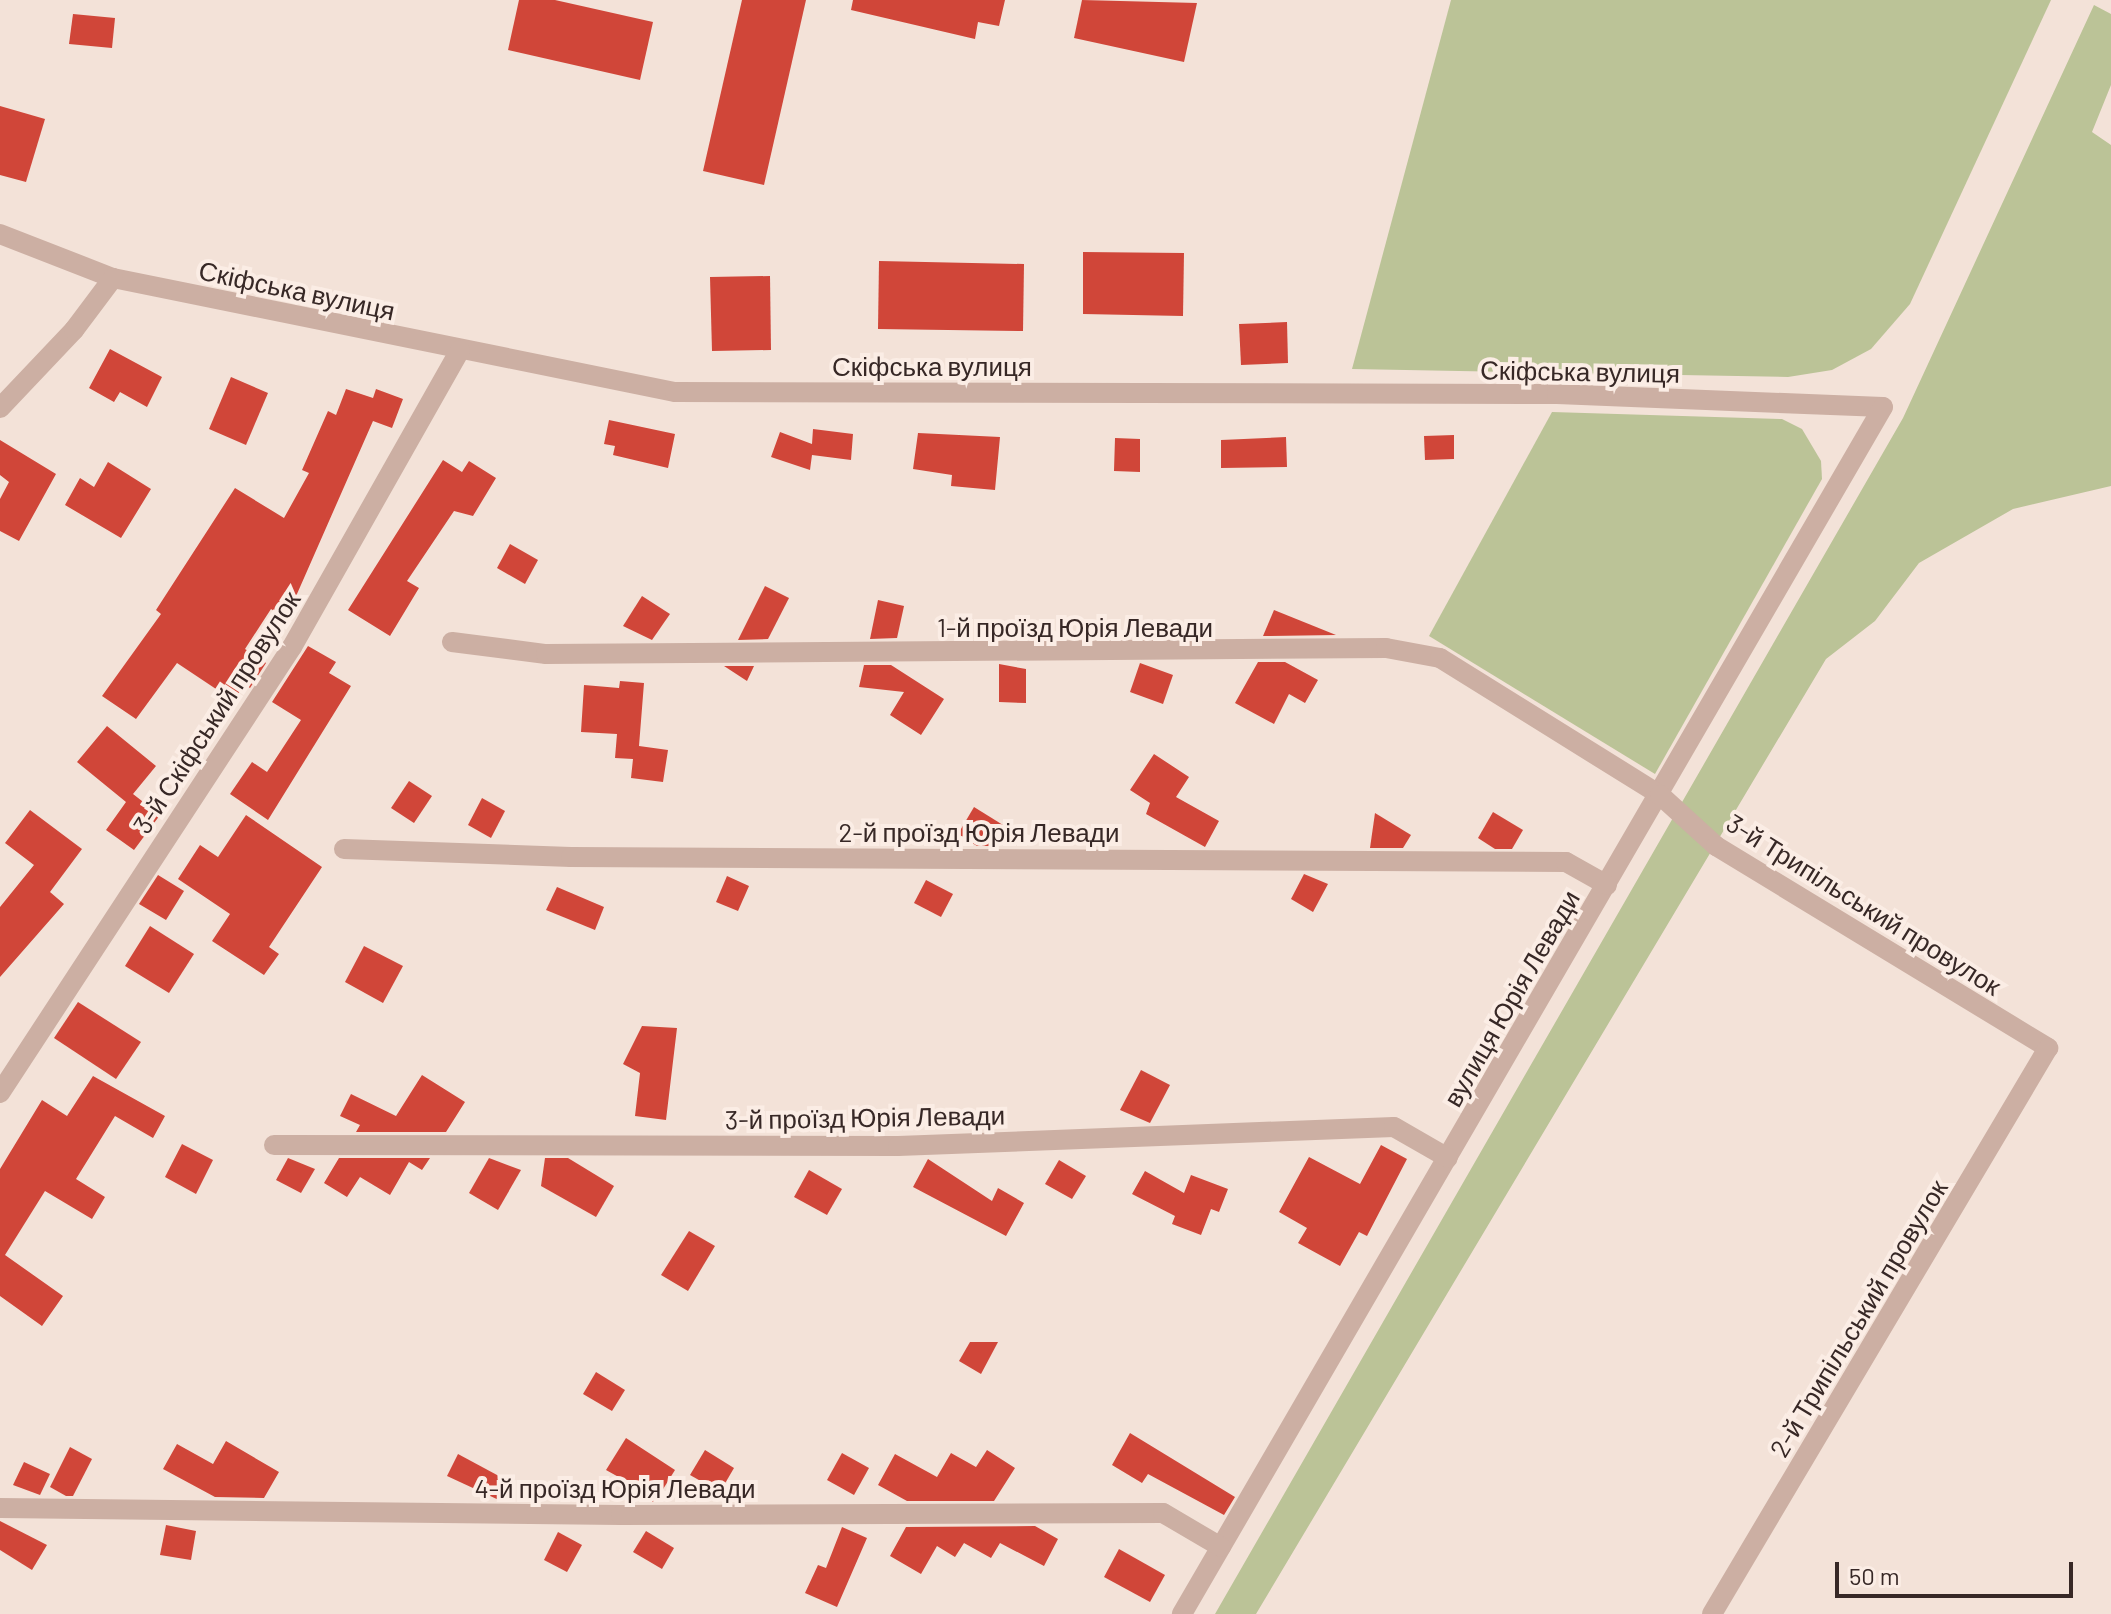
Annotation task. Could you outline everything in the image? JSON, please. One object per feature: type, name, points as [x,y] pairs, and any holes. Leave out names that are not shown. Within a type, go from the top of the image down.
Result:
[{"type":"street","name":"Скіфська вулиця","points":[[0,234],[113,278],[675,392],[1557,394],[1883,407]]},
{"type":"street","points":[[0,408],[74,330],[113,278]]},
{"type":"street","name":"3-й Скіфський провулок","points":[[0,1093],[292,647],[460,350]]},
{"type":"street","name":"вулиця Юрія Левади","points":[[1182,1614],[1883,407]]},
{"type":"street","name":"1-й проїзд Юрія Левади","points":[[452,642],[546,654],[1386,648],[1440,658],[1660,795]]},
{"type":"street","name":"3-й Трипільський провулок","points":[[1660,795],[1716,846],[2048,1048]]},
{"type":"street","name":"2-й проїзд Юрія Левади","points":[[344,849],[571,857],[1566,862],[1607,885]]},
{"type":"street","name":"2-й Трипільський провулок","points":[[1712,1614],[2048,1048]]},
{"type":"street","name":"3-й проїзд Юрія Левади","points":[[274,1145],[898,1146],[1394,1127],[1448,1158]]},
{"type":"street","name":"4-й проїзд Юрія Левади","points":[[0,1508],[621,1515],[1163,1513],[1221,1547]]},
{"type":"green space","points":[[1451,0],[2051,0],[1910,304],[1871,349],[1832,370],[1788,377],[1352,369]]},
{"type":"green space","points":[[2094,5],[2111,14],[2111,85],[2092,132],[2111,145],[2111,486],[2013,509],[1919,563],[1875,621],[1826,659],[1256,1614],[1215,1614],[1903,418]]},
{"type":"green space","points":[[1552,412],[1782,419],[1802,429],[1821,461],[1822,479],[1655,774],[1429,636]]},
{"type":"building","points":[[519,0],[555,0],[653,22],[640,80],[508,50]]},
{"type":"building","points":[[742,0],[806,0],[764,185],[703,171]]},
{"type":"building","points":[[853,0],[1005,0],[999,26],[978,22],[975,39],[851,10]]},
{"type":"building","points":[[1082,0],[1197,3],[1184,62],[1074,38]]},
{"type":"building","points":[[73,14],[115,18],[112,48],[69,44]]},
{"type":"building","points":[[0,106],[45,119],[26,182],[0,175]]},
{"type":"building","points":[[1083,252],[1184,253],[1183,316],[1083,314]]},
{"type":"building","points":[[879,261],[1024,264],[1023,331],[878,329]]},
{"type":"building","points":[[770,276],[771,350],[712,351],[710,277]]},
{"type":"building","points":[[1287,322],[1288,363],[1241,365],[1239,324]]},
{"type":"building","points":[[110,349],[162,377],[147,407],[120,392],[114,402],[89,388]]},
{"type":"building","points":[[231,377],[268,393],[246,445],[209,429]]},
{"type":"building","points":[[346,389],[373,398],[376,389],[403,399],[392,428],[373,421],[286,619],[271,609],[245,649],[266,663],[250,688],[244,684],[234,701],[177,663],[136,719],[102,696],[161,614],[156,610],[235,488],[284,518],[309,473],[302,470],[328,411],[336,415]]},
{"type":"building","points":[[609,420],[675,434],[668,468],[613,455],[615,446],[604,444]]},
{"type":"building","points":[[813,429],[853,434],[851,460],[812,455],[810,470],[771,457],[780,432],[812,444]]},
{"type":"building","points":[[918,433],[1000,437],[995,490],[951,486],[952,475],[913,469]]},
{"type":"building","points":[[1454,435],[1454,459],[1425,460],[1424,436]]},
{"type":"building","points":[[1286,437],[1287,467],[1221,468],[1221,440]]},
{"type":"building","points":[[1115,438],[1140,439],[1140,472],[1114,471]]},
{"type":"building","points":[[0,440],[56,474],[19,541],[0,531],[0,499],[9,482],[0,475]]},
{"type":"building","points":[[443,460],[462,472],[469,461],[496,478],[473,516],[454,511],[407,581],[419,588],[390,636],[348,610]]},
{"type":"building","points":[[108,462],[151,489],[121,538],[65,505],[80,478],[94,487]]},
{"type":"building","points":[[510,544],[538,560],[525,584],[497,568]]},
{"type":"building","points":[[765,586],[789,598],[768,639],[738,640]]},
{"type":"building","points":[[642,596],[670,614],[652,640],[623,626]]},
{"type":"building","points":[[878,600],[904,606],[897,638],[870,639]]},
{"type":"building","points":[[1274,610],[1336,635],[1263,636]]},
{"type":"building","points":[[308,646],[336,662],[329,673],[351,686],[268,820],[230,794],[252,762],[267,772],[301,720],[272,702]]},
{"type":"building","points":[[1258,662],[1285,662],[1318,680],[1305,703],[1289,694],[1274,724],[1235,703]]},
{"type":"building","points":[[1140,663],[1173,675],[1163,704],[1130,692]]},
{"type":"building","points":[[999,664],[1026,669],[1026,703],[999,702]]},
{"type":"building","points":[[864,665],[891,665],[944,699],[921,735],[890,715],[904,692],[859,687]]},
{"type":"building","points":[[724,666],[754,666],[747,681]]},
{"type":"building","points":[[620,681],[644,683],[639,746],[668,750],[663,782],[631,778],[633,759],[615,758],[617,734],[581,732],[584,685],[619,688]]},
{"type":"building","points":[[107,726],[156,766],[133,794],[160,815],[134,850],[106,830],[126,802],[77,762]]},
{"type":"building","points":[[1154,754],[1189,777],[1176,797],[1219,821],[1205,847],[1146,814],[1150,803],[1130,790]]},
{"type":"building","points":[[409,781],[432,796],[414,823],[391,808]]},
{"type":"building","points":[[482,798],[505,811],[491,838],[468,825]]},
{"type":"building","points":[[974,807],[1003,825],[990,846],[977,846],[958,834]]},
{"type":"building","points":[[30,810],[82,849],[50,892],[64,904],[0,977],[0,907],[34,865],[5,843]]},
{"type":"building","points":[[1493,812],[1523,830],[1512,849],[1495,849],[1478,838]]},
{"type":"building","points":[[1375,813],[1411,835],[1403,848],[1370,848]]},
{"type":"building","points":[[246,815],[322,867],[269,947],[279,954],[264,975],[212,941],[230,914],[178,879],[200,845],[218,857]]},
{"type":"building","points":[[1304,874],[1328,884],[1313,912],[1291,899]]},
{"type":"building","points":[[158,875],[184,891],[166,920],[139,904]]},
{"type":"building","points":[[727,876],[749,886],[738,911],[716,902]]},
{"type":"building","points":[[926,880],[953,894],[941,917],[914,903]]},
{"type":"building","points":[[557,887],[604,907],[595,930],[546,910]]},
{"type":"building","points":[[150,926],[194,954],[169,993],[125,966]]},
{"type":"building","points":[[364,946],[403,966],[383,1003],[345,982]]},
{"type":"building","points":[[78,1002],[141,1042],[116,1079],[54,1038]]},
{"type":"building","points":[[642,1026],[677,1028],[666,1120],[635,1116],[640,1073],[623,1064]]},
{"type":"building","points":[[1141,1070],[1170,1085],[1150,1123],[1120,1110]]},
{"type":"building","points":[[422,1075],[465,1102],[446,1132],[356,1132],[360,1125],[340,1116],[351,1094],[396,1116]]},
{"type":"building","points":[[93,1076],[165,1116],[153,1138],[115,1116],[76,1179],[105,1197],[92,1219],[45,1191],[5,1255],[63,1296],[42,1326],[0,1296],[0,1169],[42,1100],[67,1116]]},
{"type":"building","points":[[182,1144],[213,1160],[196,1194],[165,1177]]},
{"type":"building","points":[[1381,1145],[1407,1159],[1367,1236],[1359,1232],[1340,1266],[1298,1243],[1307,1228],[1279,1212],[1309,1157],[1360,1184]]},
{"type":"building","points":[[288,1158],[315,1169],[301,1193],[276,1180]]},
{"type":"building","points":[[339,1158],[430,1158],[422,1170],[409,1162],[390,1195],[360,1177],[347,1197],[324,1183]]},
{"type":"building","points":[[489,1158],[521,1170],[498,1210],[469,1193]]},
{"type":"building","points":[[545,1158],[568,1158],[614,1186],[596,1217],[541,1186]]},
{"type":"building","points":[[928,1159],[992,1201],[998,1188],[1024,1203],[1006,1236],[913,1187]]},
{"type":"building","points":[[1059,1160],[1086,1176],[1072,1199],[1045,1184]]},
{"type":"building","points":[[809,1170],[842,1189],[827,1215],[794,1197]]},
{"type":"building","points":[[1145,1171],[1184,1193],[1191,1175],[1228,1189],[1219,1212],[1211,1209],[1201,1235],[1172,1224],[1175,1216],[1132,1194]]},
{"type":"building","points":[[689,1231],[715,1246],[688,1291],[661,1275]]},
{"type":"building","points":[[970,1342],[998,1342],[981,1374],[959,1361]]},
{"type":"building","points":[[596,1372],[625,1390],[612,1411],[583,1394]]},
{"type":"building","points":[[1130,1433],[1235,1497],[1224,1515],[1148,1474],[1142,1483],[1112,1465]]},
{"type":"building","points":[[626,1438],[675,1470],[655,1502],[642,1502],[619,1488],[624,1480],[606,1470]]},
{"type":"building","points":[[226,1441],[279,1472],[264,1498],[215,1497],[163,1469],[177,1444],[213,1464]]},
{"type":"building","points":[[70,1447],[92,1459],[73,1496],[66,1496],[50,1487]]},
{"type":"building","points":[[705,1450],[734,1468],[720,1492],[690,1475]]},
{"type":"building","points":[[987,1450],[1015,1468],[994,1501],[907,1501],[878,1485],[895,1454],[937,1477],[951,1453],[976,1467]]},
{"type":"building","points":[[842,1453],[869,1468],[854,1495],[827,1480]]},
{"type":"building","points":[[458,1454],[510,1482],[501,1501],[447,1476]]},
{"type":"building","points":[[24,1462],[50,1474],[40,1495],[13,1485]]},
{"type":"building","points":[[0,1521],[47,1545],[32,1570],[0,1550]]},
{"type":"building","points":[[166,1525],[196,1531],[191,1560],[160,1555]]},
{"type":"building","points":[[1035,1526],[1058,1539],[1044,1566],[1000,1543],[991,1558],[964,1543],[955,1557],[937,1546],[921,1574],[890,1556],[906,1527]]},
{"type":"building","points":[[842,1527],[867,1538],[837,1607],[805,1593],[818,1565],[826,1568]]},
{"type":"building","points":[[646,1531],[674,1548],[662,1569],[633,1552]]},
{"type":"building","points":[[558,1532],[582,1545],[567,1572],[544,1560]]},
{"type":"building","points":[[1119,1549],[1165,1575],[1150,1602],[1104,1577]]}]
